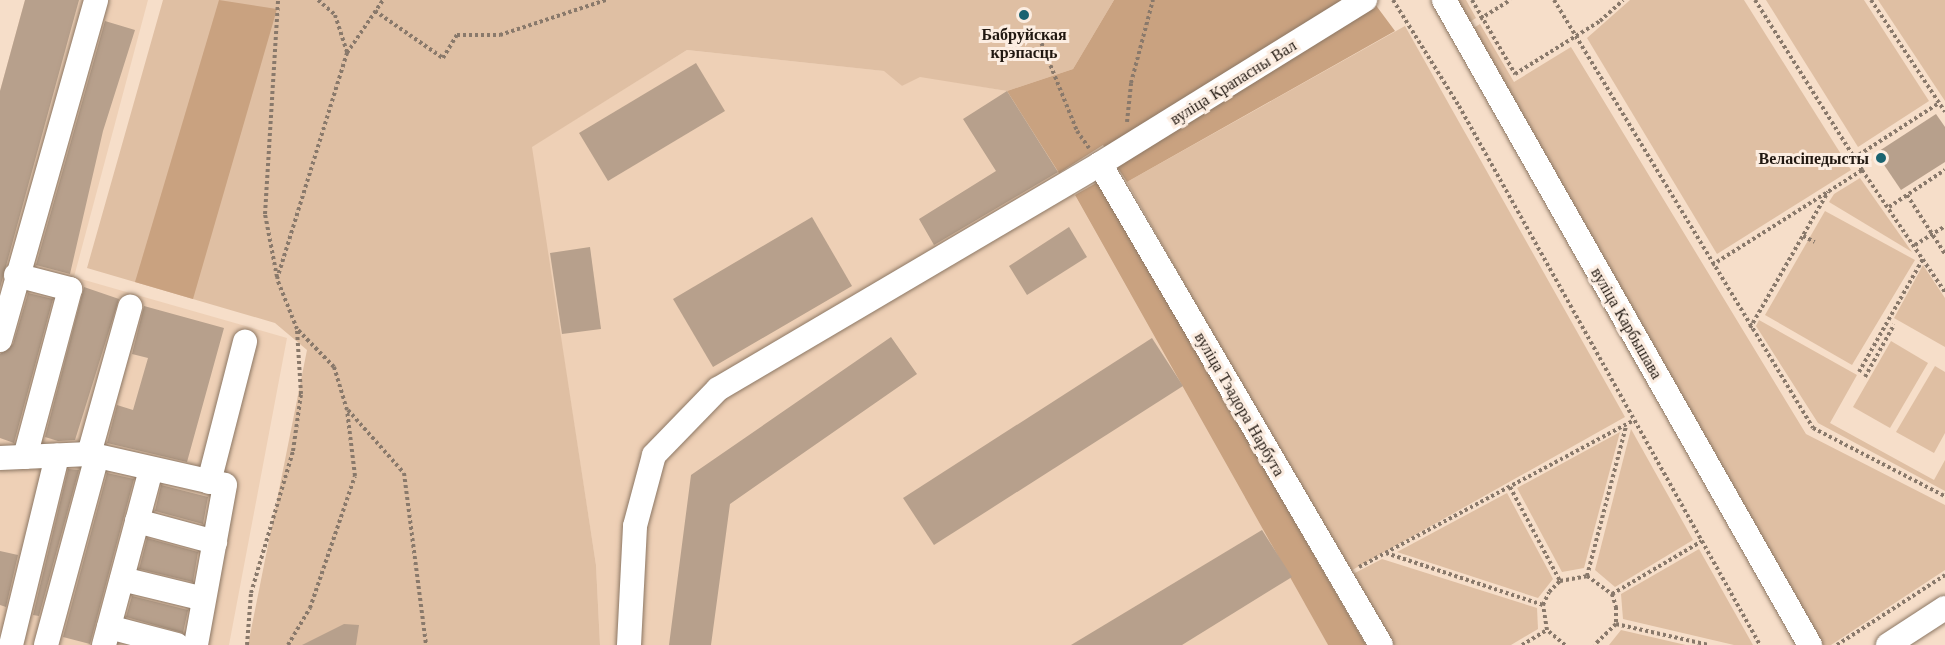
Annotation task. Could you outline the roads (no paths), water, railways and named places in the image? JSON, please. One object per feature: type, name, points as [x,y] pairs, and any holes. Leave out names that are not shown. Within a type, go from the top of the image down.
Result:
[{"type":"street","points":[[0,340],[16,275],[96,0]]},
{"type":"street","name":"вуліца Крапасны Вал","points":[[629,645],[635,526],[654,455],[718,389],[1100,164],[1365,0]]},
{"type":"street","name":"вуліца Карбышава","points":[[1444,0],[1810,645]]},
{"type":"street","name":"вуліца Тэадора Нарбута","points":[[1100,164],[1381,645]]},
{"type":"street","points":[[16,275],[70,290],[25,457]]},
{"type":"street","points":[[45,645],[130,307]]},
{"type":"street","points":[[209,482],[245,342]]},
{"type":"street","points":[[0,458],[93,455],[225,485],[196,645]]},
{"type":"street","points":[[10,645],[57,456]]},
{"type":"street","points":[[151,469],[107,636],[177,645]]},
{"type":"street","points":[[137,521],[214,542]]},
{"type":"street","points":[[122,579],[204,599]]},
{"type":"street","points":[[1888,645],[1945,608]]},
{"type":"place","name":"Бабруйская крэпасць","points":[[1024,15]]},
{"type":"place","name":"Веласіпедысты","points":[[1881,158]]}]
